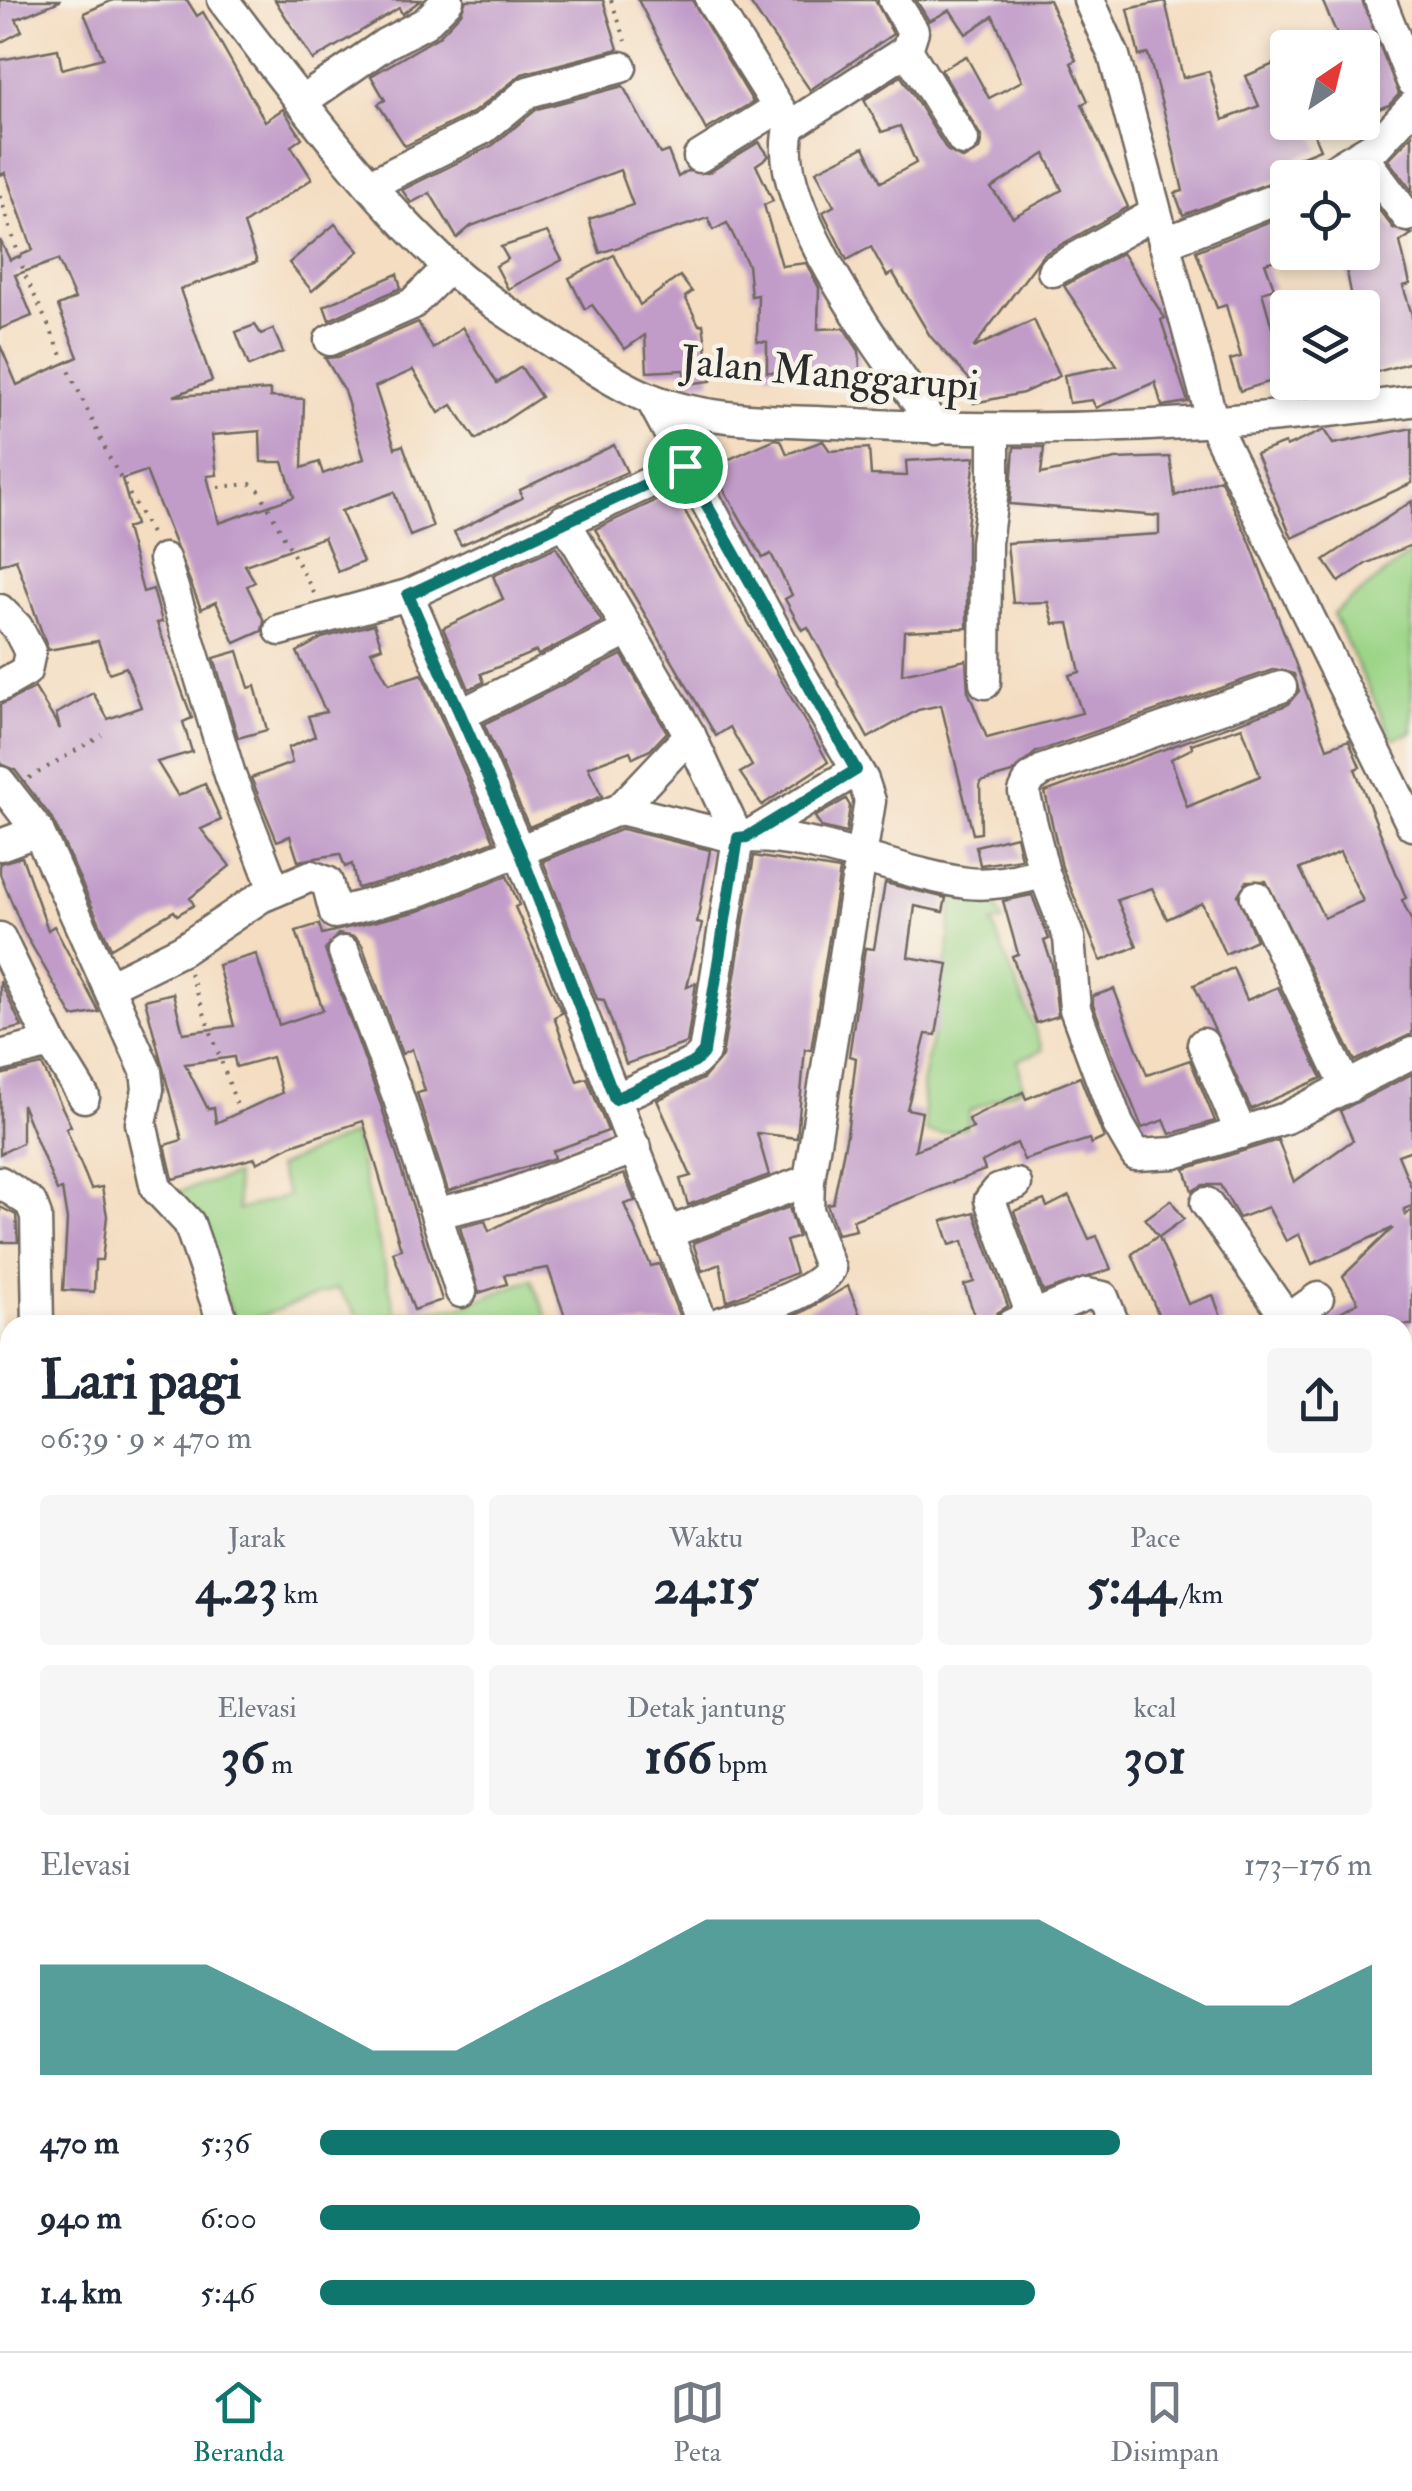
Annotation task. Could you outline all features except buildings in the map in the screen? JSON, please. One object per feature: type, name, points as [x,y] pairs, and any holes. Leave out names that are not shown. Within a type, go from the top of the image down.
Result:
[{"type":"street","name":"Jalan Manggarupi","points":[[223,0],[301,102],[449,267],[536,332],[651,399],[710,414],[994,432],[1213,423],[1412,401]]},
{"type":"street","points":[[301,102],[385,44],[425,23],[448,0]]},
{"type":"street","points":[[711,0],[784,117],[784,162],[804,222],[936,429]]},
{"type":"street","points":[[894,0],[912,31],[907,50],[963,140]]},
{"type":"street","points":[[1089,0],[1114,56],[1213,423],[1412,825]]},
{"type":"street","points":[[1380,0],[1409,64]]},
{"type":"street","points":[[699,157],[784,117],[907,50]]},
{"type":"street","points":[[372,184],[484,128],[528,92],[621,67]]},
{"type":"street","points":[[1354,160],[1398,127],[1412,107]]},
{"type":"street","points":[[1362,156],[1407,216]]},
{"type":"street","points":[[1164,243],[1270,201]]},
{"type":"street","points":[[1053,271],[1154,214]]},
{"type":"street","points":[[330,340],[412,304],[449,267]]},
{"type":"street","points":[[651,399],[870,801],[809,1180],[808,1210],[830,1270],[801,1291],[740,1315]]},
{"type":"street","points":[[985,684],[986,542],[994,483],[994,432]]},
{"type":"street","points":[[280,630],[328,620],[408,595],[685,466]]},
{"type":"street","points":[[564,520],[690,735],[742,837],[704,1052],[695,1062],[615,1099]]},
{"type":"street","points":[[164,559],[270,893]]},
{"type":"street","points":[[408,595],[520,851],[699,1315]]},
{"type":"street","points":[[0,610],[26,640],[30,664],[0,686]]},
{"type":"street","points":[[462,714],[626,631]]},
{"type":"street","points":[[1281,688],[1043,770],[1030,779],[1024,792],[1044,872],[1070,938],[1076,1008],[1129,1146],[1136,1154],[1152,1156],[1298,1114],[1412,1053]]},
{"type":"street","points":[[109,986],[182,950],[270,893],[317,876],[333,895],[335,914],[414,893],[620,810],[690,735]]},
{"type":"street","points":[[742,837],[856,770]]},
{"type":"street","points":[[4,787],[38,831],[149,1082],[141,1123],[156,1188],[189,1222],[221,1315]]},
{"type":"street","points":[[620,810],[742,837],[864,855],[964,883],[995,884],[1044,872]]},
{"type":"street","points":[[0,846],[38,831]]},
{"type":"street","points":[[1256,897],[1347,1088]]},
{"type":"street","points":[[0,938],[51,1043],[84,1097]]},
{"type":"street","points":[[344,952],[438,1213],[461,1292]]},
{"type":"street","points":[[0,1056],[51,1043]]},
{"type":"street","points":[[1203,1044],[1241,1133]]},
{"type":"street","points":[[438,1213],[497,1199],[636,1148]]},
{"type":"street","points":[[668,1233],[809,1180]]},
{"type":"street","points":[[0,1182],[31,1203],[36,1216],[38,1315]]},
{"type":"street","points":[[1016,1184],[998,1190],[990,1200],[1021,1315]]},
{"type":"street","points":[[1206,1203],[1279,1315]]},
{"type":"street","points":[[1036,1315],[1096,1294],[1103,1297],[1110,1315]]},
{"type":"street","points":[[1294,1315],[1318,1298]]},
{"type":"path","points":[[610,0],[627,44],[627,62],[621,67]]},
{"type":"path","points":[[0,196],[26,275],[109,457],[164,559]]},
{"type":"path","points":[[218,488],[250,484],[259,490],[328,620]]},
{"type":"path","points":[[4,787],[102,736]]},
{"type":"path","points":[[182,950],[241,1117]]},
{"type":"green space","points":[[1412,552],[1412,732],[1393,739],[1333,614]]},
{"type":"green space","points":[[953,889],[989,889],[1003,922],[992,923],[1043,1050],[1018,1060],[1023,1087],[969,1111],[967,1127],[941,1134],[926,1132],[922,1085],[948,956]]},
{"type":"green space","points":[[353,1134],[396,1314],[460,1307],[532,1279],[546,1315],[357,1315],[337,1288],[264,1315],[232,1315],[177,1192],[235,1175],[238,1210],[288,1196],[277,1167]]},
{"type":"route","points":[[685,466],[856,770],[747,837],[738,838],[704,1052],[695,1062],[615,1099],[520,851],[408,595],[685,466]]}]
